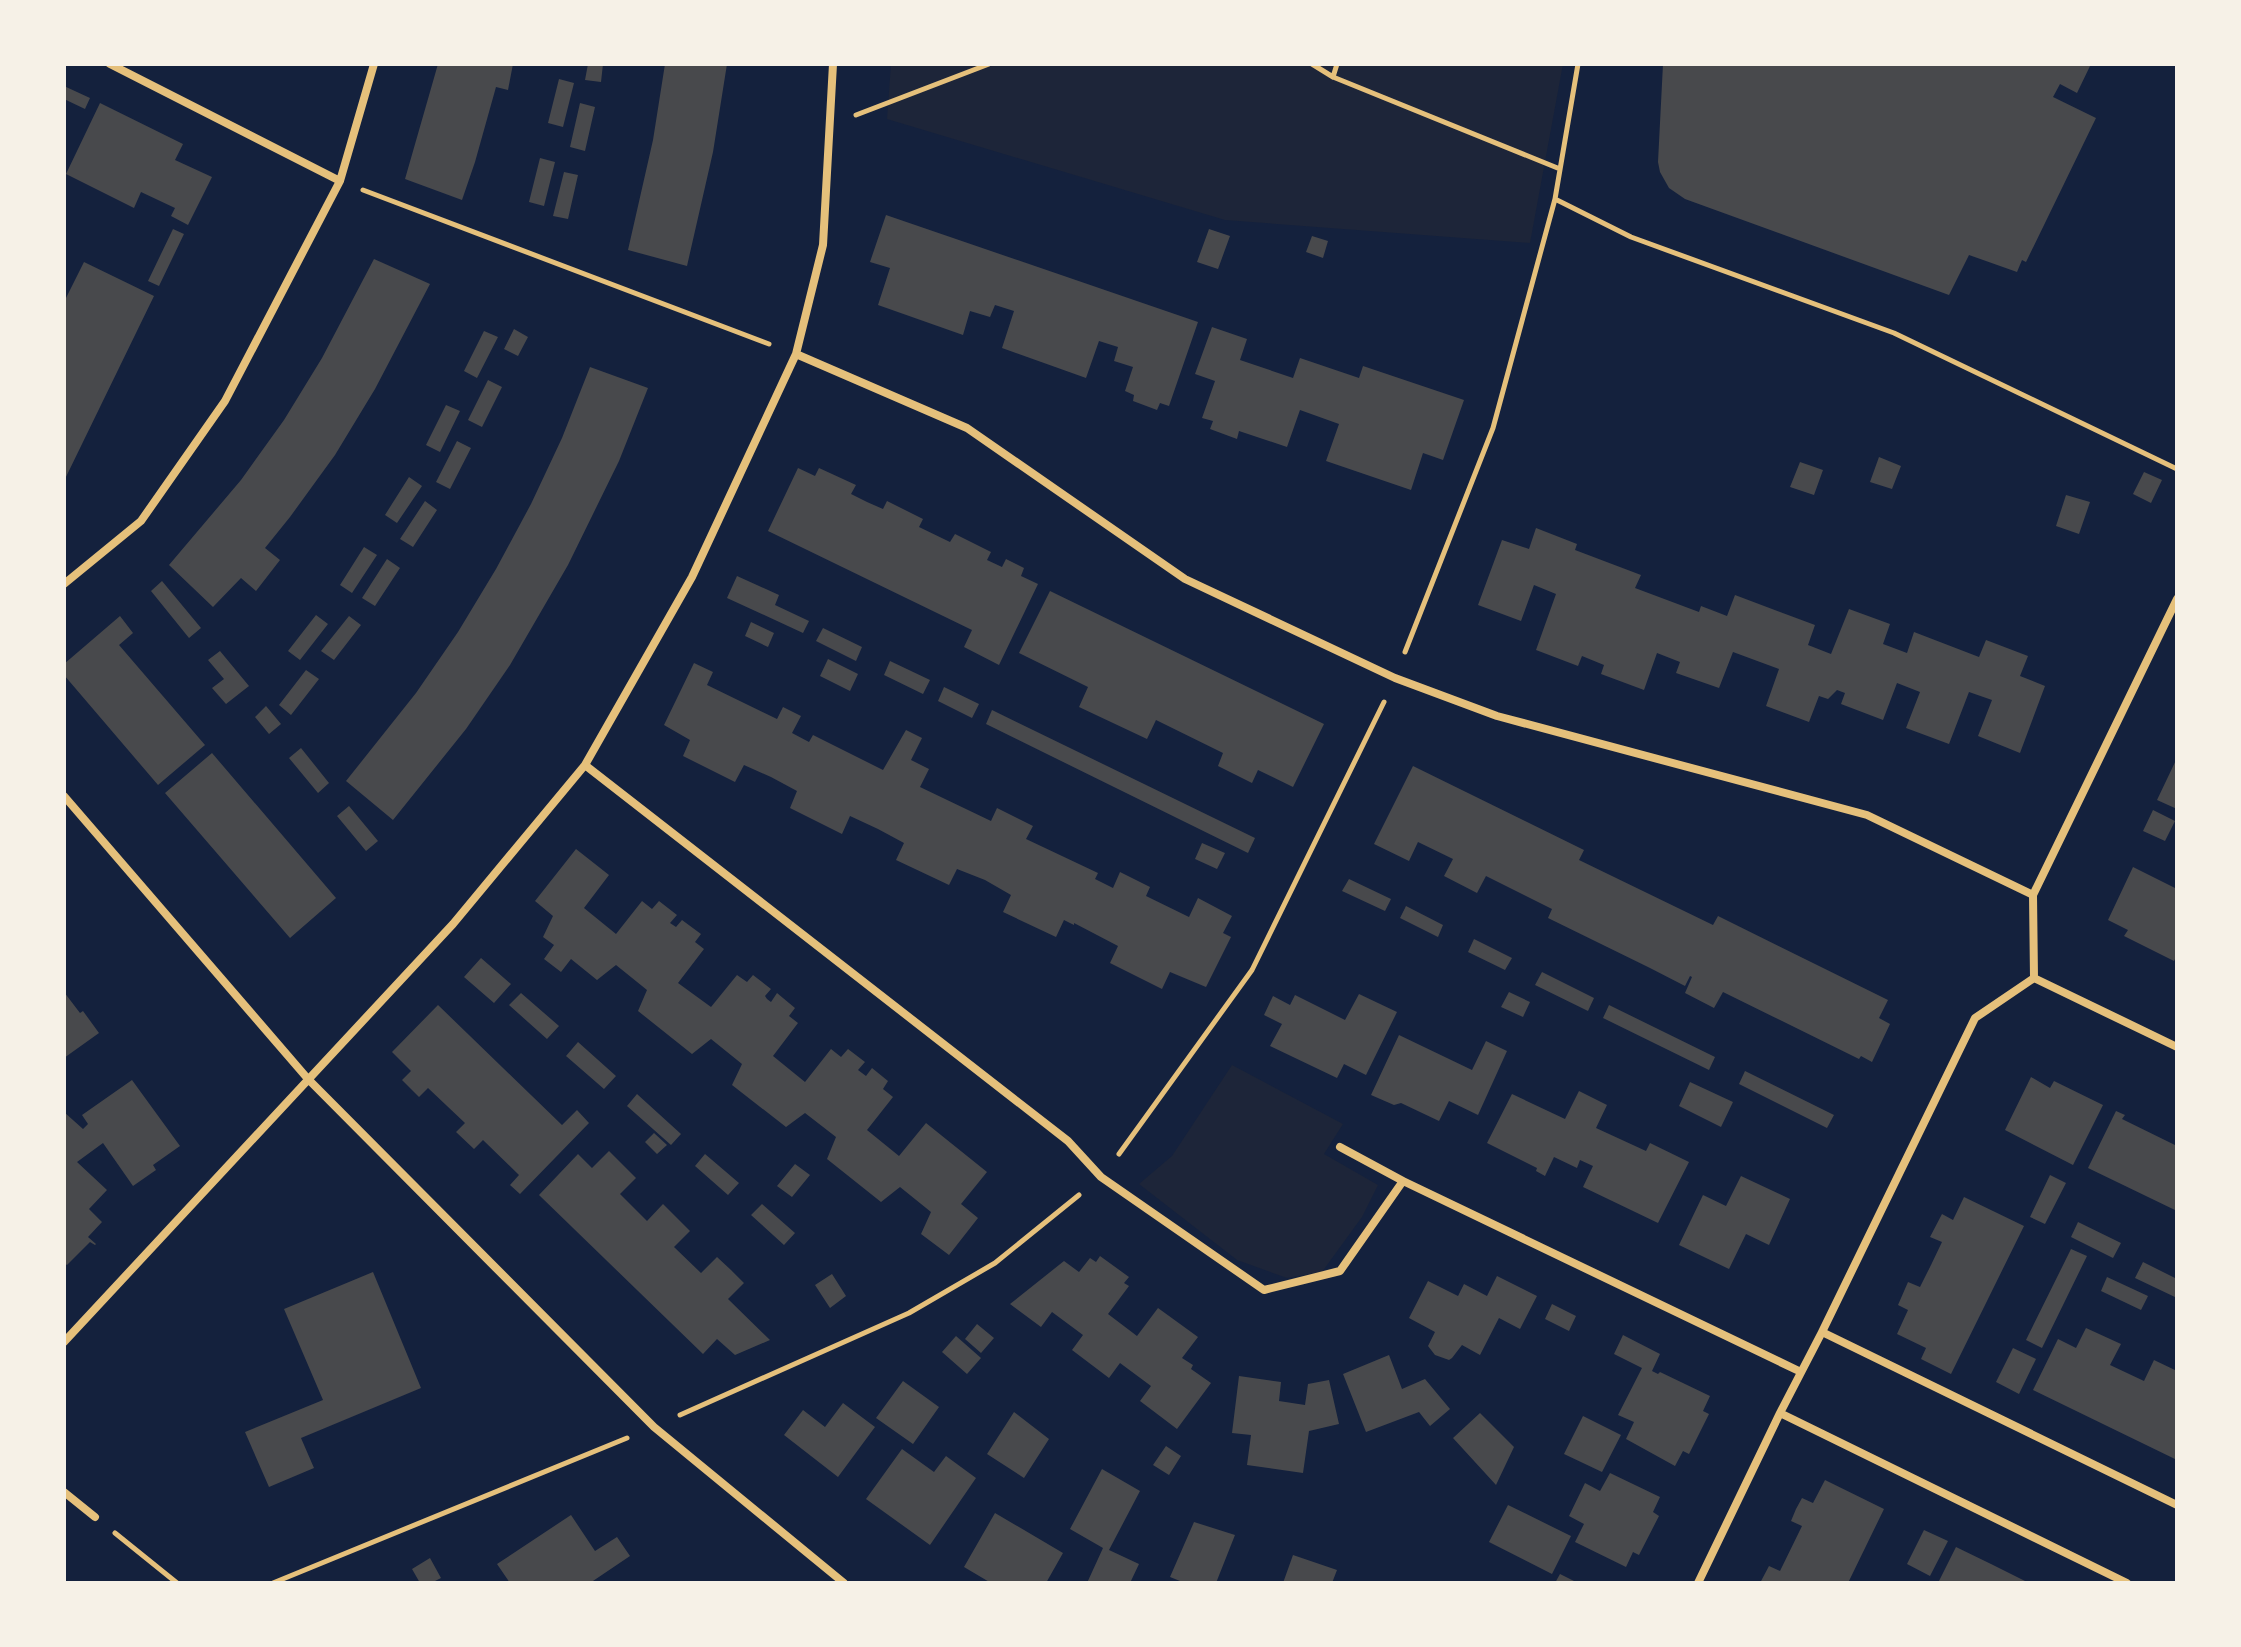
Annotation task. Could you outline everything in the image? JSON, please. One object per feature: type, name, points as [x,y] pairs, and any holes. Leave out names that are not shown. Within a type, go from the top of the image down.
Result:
[{"type":"street","points":[[110,64],[340,181]]},
{"type":"street","points":[[64,584],[141,521],[225,401],[340,181],[374,64]]},
{"type":"street","points":[[64,1342],[453,924],[585,765],[692,577],[796,354],[823,245],[833,64]]},
{"type":"street","points":[[796,354],[967,428],[1185,579],[1395,678],[1497,716],[1867,815],[2033,895]]},
{"type":"street","points":[[2034,978],[2033,895],[2177,599]]},
{"type":"street","points":[[585,765],[1068,1141],[1101,1177],[1264,1290],[1340,1271],[1403,1181]]},
{"type":"street","points":[[64,796],[308,1079],[654,1427],[844,1583]]},
{"type":"street","points":[[2034,978],[2177,1047]]},
{"type":"street","points":[[1698,1583],[1975,1018],[2034,978]]},
{"type":"street","points":[[1340,1147],[1403,1181],[1801,1372]]},
{"type":"street","points":[[1822,1332],[2177,1505]]},
{"type":"street","points":[[1780,1413],[2127,1583]]},
{"type":"street","points":[[64,1492],[95,1517]]},
{"type":"path","points":[[830,126],[989,64]]},
{"type":"path","points":[[1312,64],[1333,77],[1560,169]]},
{"type":"path","points":[[1333,77],[1337,64]]},
{"type":"path","points":[[273,1583],[654,1427],[909,1313],[995,1263],[1101,1177],[1252,970],[1395,678],[1493,428],[1555,199],[1578,64]]},
{"type":"path","points":[[340,181],[796,354]]},
{"type":"path","points":[[1555,199],[1631,237],[1894,333],[2177,469]]},
{"type":"path","points":[[95,1517],[177,1583]]},
{"type":"shaded area","points":[[891,64],[1563,64],[1530,243],[1225,220],[887,119]]},
{"type":"shaded area","points":[[1232,1065],[1343,1124],[1324,1154],[1378,1185],[1362,1217],[1322,1272],[1287,1278],[1237,1260],[1139,1184],[1172,1156]]},
{"type":"building","points":[[438,64],[513,64],[508,90],[496,87],[462,200],[405,179]]},
{"type":"building","points":[[588,64],[603,64],[601,82],[585,80]]},
{"type":"building","points":[[665,64],[727,64],[713,152],[687,266],[628,250],[653,140]]},
{"type":"building","points":[[1663,64],[2091,64],[2077,93],[2060,84],[2053,97],[2096,118],[2026,262],[2022,260],[2017,272],[1969,255],[1949,295],[1685,199],[1669,188],[1658,162]]},
{"type":"building","points":[[559,79],[574,83],[563,127],[548,123]]},
{"type":"building","points":[[64,86],[90,98],[85,109],[64,99]]},
{"type":"building","points":[[100,103],[183,144],[175,160],[212,177],[188,225],[171,216],[175,208],[141,192],[134,208],[66,174]]},
{"type":"building","points":[[580,103],[595,107],[585,151],[570,147]]},
{"type":"building","points":[[540,158],[555,162],[544,206],[529,202]]},
{"type":"building","points":[[564,172],[578,175],[568,219],[553,216]]},
{"type":"building","points":[[886,215],[1198,322],[1169,406],[1160,403],[1157,410],[1133,401],[1134,395],[1125,391],[1133,367],[1114,361],[1118,347],[1099,341],[1086,378],[1002,348],[1014,311],[995,305],[990,317],[970,311],[963,335],[878,305],[890,268],[870,262]]},
{"type":"building","points":[[173,229],[184,234],[159,286],[148,281]]},
{"type":"building","points":[[1209,229],[1230,236],[1218,269],[1197,262]]},
{"type":"building","points":[[1312,236],[1328,241],[1323,258],[1306,252]]},
{"type":"building","points":[[374,259],[430,284],[375,389],[335,455],[265,548],[280,560],[256,591],[241,578],[213,607],[169,565],[241,480],[284,420],[322,358]]},
{"type":"building","points":[[84,262],[154,296],[64,481],[64,302]]},
{"type":"building","points":[[1212,327],[1247,339],[1240,360],[1293,378],[1300,358],[1359,378],[1363,366],[1464,400],[1443,460],[1423,453],[1411,490],[1326,461],[1339,424],[1300,410],[1287,447],[1239,431],[1237,439],[1210,429],[1213,421],[1202,418],[1215,381],[1195,374]]},
{"type":"building","points":[[514,329],[528,337],[518,356],[504,349]]},
{"type":"building","points":[[484,331],[498,337],[477,378],[464,371]]},
{"type":"building","points":[[590,367],[648,388],[619,461],[568,565],[510,665],[466,729],[393,820],[346,781],[416,693],[496,569],[562,438]]},
{"type":"building","points":[[488,380],[502,387],[482,427],[468,420]]},
{"type":"building","points":[[446,405],[460,411],[440,452],[426,445]]},
{"type":"building","points":[[457,441],[471,448],[450,489],[436,482]]},
{"type":"building","points":[[1879,457],[1901,466],[1892,489],[1870,482]]},
{"type":"building","points":[[1800,462],[1823,470],[1814,495],[1790,487]]},
{"type":"building","points":[[798,468],[815,476],[819,468],[856,485],[851,494],[867,502],[883,509],[887,501],[923,519],[919,527],[950,542],[955,534],[991,552],[987,560],[1002,567],[1006,559],[1024,568],[1021,576],[1038,584],[999,665],[964,647],[972,630],[768,531]]},
{"type":"building","points":[[2144,472],[2162,480],[2151,503],[2133,494]]},
{"type":"building","points":[[409,477],[422,486],[397,523],[385,515]]},
{"type":"building","points":[[2066,495],[2090,502],[2079,534],[2056,526]]},
{"type":"building","points":[[425,501],[437,510],[413,547],[400,539]]},
{"type":"building","points":[[1536,528],[1577,544],[1575,550],[1641,575],[1635,588],[1699,612],[1701,606],[1727,616],[1735,595],[1815,625],[1808,645],[1831,654],[1849,609],[1890,624],[1883,644],[1907,653],[1914,632],[1979,657],[1986,640],[2028,656],[2020,676],[2045,686],[2020,753],[1978,736],[1992,700],[1969,692],[1949,744],[1906,728],[1920,692],[1897,683],[1883,720],[1841,704],[1845,693],[1837,690],[1828,699],[1819,696],[1809,722],[1766,706],[1779,669],[1733,652],[1719,688],[1676,673],[1680,662],[1657,653],[1644,690],[1601,674],[1604,665],[1582,656],[1578,666],[1536,650],[1556,594],[1534,585],[1521,621],[1478,605],[1502,540],[1529,549]]},
{"type":"building","points":[[364,547],[377,555],[352,593],[340,585]]},
{"type":"building","points":[[387,559],[400,568],[375,606],[362,598]]},
{"type":"building","points":[[737,576],[779,595],[775,605],[809,621],[803,633],[727,598]]},
{"type":"building","points":[[162,581],[201,628],[189,638],[151,591]]},
{"type":"building","points":[[1050,591],[1324,724],[1293,787],[1258,770],[1252,783],[1218,766],[1223,753],[1156,720],[1147,739],[1079,707],[1088,687],[1019,653]]},
{"type":"building","points":[[316,615],[328,624],[300,660],[288,651]]},
{"type":"building","points":[[120,616],[133,633],[119,645],[205,745],[158,785],[64,675],[64,664]]},
{"type":"building","points":[[349,616],[361,625],[334,660],[321,651]]},
{"type":"building","points":[[751,622],[774,633],[768,647],[745,636]]},
{"type":"building","points":[[823,628],[862,647],[856,661],[816,641]]},
{"type":"building","points":[[220,651],[249,686],[226,704],[212,688],[224,679],[208,660]]},
{"type":"building","points":[[828,659],[858,674],[850,691],[820,676]]},
{"type":"building","points":[[890,661],[930,680],[923,694],[884,675]]},
{"type":"building","points":[[694,663],[713,672],[707,685],[777,719],[783,707],[801,716],[792,733],[809,742],[813,735],[883,770],[906,730],[922,738],[911,760],[929,769],[920,787],[991,821],[997,808],[1033,826],[1026,839],[1098,873],[1095,879],[1113,888],[1120,872],[1150,887],[1146,896],[1189,917],[1198,898],[1232,916],[1223,933],[1231,937],[1206,987],[1170,972],[1162,989],[1110,963],[1118,946],[1074,923],[1064,920],[1056,937],[1003,912],[1011,895],[985,880],[957,869],[949,885],[896,860],[904,843],[878,829],[850,816],[842,834],[790,808],[797,791],[771,777],[744,765],[735,782],[683,756],[690,740],[664,725]]},
{"type":"building","points":[[306,670],[319,679],[291,715],[279,705]]},
{"type":"building","points":[[944,687],[979,704],[972,718],[938,701]]},
{"type":"building","points":[[266,706],[281,724],[269,734],[255,717]]},
{"type":"building","points":[[992,710],[1255,838],[1248,853],[986,724]]},
{"type":"building","points":[[301,748],[329,783],[318,793],[289,758]]},
{"type":"building","points":[[212,753],[336,898],[290,938],[165,793]]},
{"type":"building","points":[[2177,758],[2177,809],[2157,800]]},
{"type":"building","points":[[1413,766],[1584,850],[1579,860],[1713,925],[1718,916],[1888,1000],[1879,1018],[1890,1024],[1872,1062],[1861,1056],[1859,1059],[1723,992],[1714,1008],[1685,993],[1692,977],[1685,986],[1548,918],[1552,909],[1486,876],[1477,893],[1444,876],[1453,859],[1418,842],[1409,861],[1374,844]]},
{"type":"building","points":[[349,806],[378,841],[366,851],[337,816]]},
{"type":"building","points":[[2153,810],[2175,821],[2165,841],[2143,831]]},
{"type":"building","points":[[1202,843],[1225,853],[1217,869],[1195,859]]},
{"type":"building","points":[[576,849],[609,875],[584,908],[616,934],[642,901],[652,909],[659,901],[677,915],[670,923],[676,927],[682,920],[701,934],[695,942],[704,949],[678,983],[711,1007],[737,975],[747,982],[753,975],[771,989],[765,996],[767,999],[771,1002],[777,993],[795,1008],[789,1016],[798,1023],[773,1056],[805,1082],[831,1049],[841,1057],[848,1049],[865,1062],[858,1070],[866,1076],[872,1068],[888,1081],[883,1089],[893,1097],[867,1130],[899,1156],[926,1123],[987,1172],[961,1204],[978,1218],[949,1255],[921,1234],[931,1212],[900,1187],[881,1202],[827,1159],[836,1137],[805,1113],[786,1127],[732,1085],[742,1064],[711,1039],[692,1054],[638,1011],[647,990],[616,965],[597,980],[571,959],[561,972],[544,959],[554,945],[543,937],[553,916],[535,901]]},
{"type":"building","points":[[2133,867],[2177,889],[2177,955],[2174,961],[2124,936],[2128,930],[2108,920]]},
{"type":"building","points":[[1349,879],[1391,899],[1385,911],[1342,891]]},
{"type":"building","points":[[1406,906],[1443,925],[1438,937],[1400,918]]},
{"type":"building","points":[[1474,939],[1512,958],[1505,970],[1468,952]]},
{"type":"building","points":[[481,958],[511,984],[494,1003],[464,977]]},
{"type":"building","points":[[1542,972],[1594,998],[1588,1011],[1535,985]]},
{"type":"building","points":[[64,992],[99,1033],[64,1058]]},
{"type":"building","points":[[1509,992],[1530,1002],[1523,1017],[1501,1007]]},
{"type":"building","points":[[521,993],[559,1026],[547,1039],[509,1005]]},
{"type":"building","points":[[1359,994],[1397,1012],[1366,1075],[1344,1064],[1337,1078],[1270,1046],[1282,1024],[1264,1015],[1273,996],[1290,1005],[1295,995],[1345,1020]]},
{"type":"building","points":[[438,1005],[562,1125],[577,1110],[589,1123],[520,1194],[510,1185],[519,1175],[483,1140],[474,1149],[456,1132],[465,1123],[428,1088],[419,1097],[402,1080],[411,1071],[392,1052]]},
{"type":"building","points":[[1609,1005],[1715,1057],[1709,1070],[1603,1018]]},
{"type":"building","points":[[1399,1035],[1472,1070],[1486,1041],[1507,1051],[1478,1115],[1449,1101],[1439,1121],[1401,1103],[1394,1105],[1371,1095]]},
{"type":"building","points":[[578,1042],[616,1076],[604,1089],[566,1056]]},
{"type":"building","points":[[1745,1071],[1834,1115],[1827,1128],[1739,1084]]},
{"type":"building","points":[[2031,1077],[2050,1088],[2054,1081],[2103,1105],[2073,1165],[2005,1130]]},
{"type":"building","points":[[132,1080],[180,1146],[153,1165],[156,1170],[133,1186],[103,1143],[77,1162],[107,1190],[89,1209],[102,1222],[88,1237],[96,1244],[90,1242],[67,1265],[64,1263],[64,1112],[83,1129],[88,1124],[82,1115]]},
{"type":"building","points":[[1690,1082],[1733,1102],[1721,1127],[1679,1106]]},
{"type":"building","points":[[1579,1091],[1607,1105],[1596,1128],[1646,1151],[1650,1143],[1689,1162],[1658,1223],[1583,1187],[1593,1166],[1580,1160],[1577,1168],[1554,1157],[1545,1176],[1536,1171],[1537,1168],[1487,1143],[1512,1094],[1565,1119]]},
{"type":"building","points":[[637,1094],[681,1134],[671,1145],[627,1106]]},
{"type":"building","points":[[2116,1111],[2125,1115],[2122,1119],[2177,1146],[2177,1211],[2088,1168]]},
{"type":"building","points":[[654,1133],[667,1145],[657,1154],[645,1142]]},
{"type":"building","points":[[609,1151],[636,1178],[620,1194],[647,1221],[663,1204],[690,1231],[674,1247],[701,1273],[717,1257],[731,1270],[744,1283],[728,1299],[770,1340],[735,1355],[717,1339],[703,1354],[539,1195],[578,1154],[592,1168]]},
{"type":"building","points":[[705,1154],[739,1183],[728,1195],[695,1166]]},
{"type":"building","points":[[795,1164],[810,1175],[792,1197],[777,1186]]},
{"type":"building","points":[[2050,1175],[2066,1183],[2045,1224],[2030,1217]]},
{"type":"building","points":[[1741,1176],[1790,1199],[1769,1245],[1746,1234],[1729,1269],[1679,1245],[1703,1195],[1726,1206]]},
{"type":"building","points":[[1964,1197],[2024,1226],[1951,1374],[1921,1359],[1926,1348],[1897,1334],[1908,1310],[1898,1305],[1908,1282],[1920,1287],[1931,1265],[1942,1242],[1930,1237],[1942,1214],[1953,1220]]},
{"type":"building","points":[[762,1204],[795,1233],[784,1245],[751,1215]]},
{"type":"building","points":[[2078,1222],[2121,1243],[2113,1258],[2071,1237]]},
{"type":"building","points":[[2071,1249],[2087,1256],[2042,1348],[2026,1340]]},
{"type":"building","points":[[1100,1256],[1129,1277],[1124,1283],[1129,1286],[1108,1314],[1137,1336],[1158,1308],[1198,1337],[1182,1358],[1193,1365],[1191,1369],[1211,1383],[1177,1429],[1140,1401],[1151,1386],[1120,1363],[1109,1378],[1072,1350],[1083,1335],[1052,1312],[1041,1327],[1010,1304],[1064,1261],[1079,1272],[1090,1258],[1096,1262]]},
{"type":"building","points":[[2143,1262],[2177,1279],[2177,1298],[2135,1278]]},
{"type":"building","points":[[373,1272],[421,1388],[301,1438],[314,1468],[269,1487],[245,1432],[323,1400],[284,1309]]},
{"type":"building","points":[[832,1274],[846,1296],[830,1308],[815,1285]]},
{"type":"building","points":[[1497,1276],[1537,1296],[1520,1329],[1499,1318],[1480,1355],[1462,1345],[1449,1360],[1435,1355],[1428,1346],[1435,1332],[1409,1318],[1428,1281],[1458,1296],[1464,1284],[1487,1296]]},
{"type":"building","points":[[2107,1277],[2148,1296],[2141,1310],[2101,1291]]},
{"type":"building","points":[[1552,1304],[1576,1316],[1569,1331],[1545,1319]]},
{"type":"building","points":[[977,1324],[994,1338],[981,1353],[965,1339]]},
{"type":"building","points":[[2086,1328],[2121,1344],[2110,1365],[2144,1381],[2154,1360],[2177,1371],[2177,1460],[2033,1390],[2058,1339],[2076,1348]]},
{"type":"building","points":[[1623,1335],[1660,1354],[1652,1371],[1710,1396],[1703,1411],[1709,1414],[1689,1454],[1683,1451],[1675,1466],[1626,1439],[1634,1422],[1618,1415],[1642,1368],[1614,1354]]},
{"type":"building","points":[[956,1336],[981,1358],[967,1374],[942,1352]]},
{"type":"building","points":[[2013,1348],[2036,1359],[2019,1394],[1996,1382]]},
{"type":"building","points":[[1389,1355],[1402,1389],[1425,1379],[1450,1409],[1430,1426],[1419,1412],[1366,1432],[1343,1374]]},
{"type":"building","points":[[1239,1376],[1281,1382],[1279,1401],[1305,1405],[1308,1384],[1329,1380],[1339,1424],[1309,1431],[1303,1473],[1247,1465],[1251,1435],[1232,1433]]},
{"type":"building","points":[[903,1381],[939,1407],[913,1444],[876,1418]]},
{"type":"building","points":[[843,1403],[875,1427],[838,1477],[784,1435],[803,1410],[825,1427]]},
{"type":"building","points":[[1014,1412],[1049,1439],[1024,1478],[987,1454]]},
{"type":"building","points":[[1480,1413],[1514,1447],[1496,1485],[1453,1438]]},
{"type":"building","points":[[1583,1416],[1621,1435],[1602,1472],[1564,1454]]},
{"type":"building","points":[[1166,1446],[1181,1456],[1169,1475],[1153,1465]]},
{"type":"building","points":[[902,1449],[934,1472],[946,1456],[976,1478],[930,1545],[866,1499]]},
{"type":"building","points":[[1102,1469],[1140,1491],[1109,1550],[1139,1564],[1130,1583],[1087,1583],[1103,1548],[1070,1529]]},
{"type":"building","points":[[1610,1473],[1660,1497],[1653,1512],[1659,1516],[1639,1555],[1633,1552],[1626,1567],[1575,1542],[1584,1524],[1569,1516],[1585,1483],[1600,1491]]},
{"type":"building","points":[[1825,1480],[1884,1509],[1848,1583],[1760,1583],[1769,1566],[1780,1571],[1802,1526],[1791,1521],[1796,1509],[1802,1498],[1813,1503]]},
{"type":"building","points":[[1508,1505],[1571,1536],[1552,1574],[1489,1542]]},
{"type":"building","points":[[995,1513],[1063,1553],[1046,1583],[991,1583],[964,1567]]},
{"type":"building","points":[[571,1515],[595,1551],[617,1537],[630,1556],[590,1583],[510,1583],[497,1564]]},
{"type":"building","points":[[1194,1522],[1235,1535],[1216,1583],[1185,1583],[1170,1577]]},
{"type":"building","points":[[1924,1530],[1948,1541],[1930,1576],[1907,1564]]},
{"type":"building","points":[[1956,1547],[1991,1564],[2029,1583],[1938,1583]]},
{"type":"building","points":[[1293,1555],[1337,1570],[1332,1583],[1283,1583]]},
{"type":"building","points":[[430,1558],[441,1578],[431,1583],[420,1583],[412,1569]]},
{"type":"building","points":[[1560,1574],[1578,1583],[1555,1583]]}]
